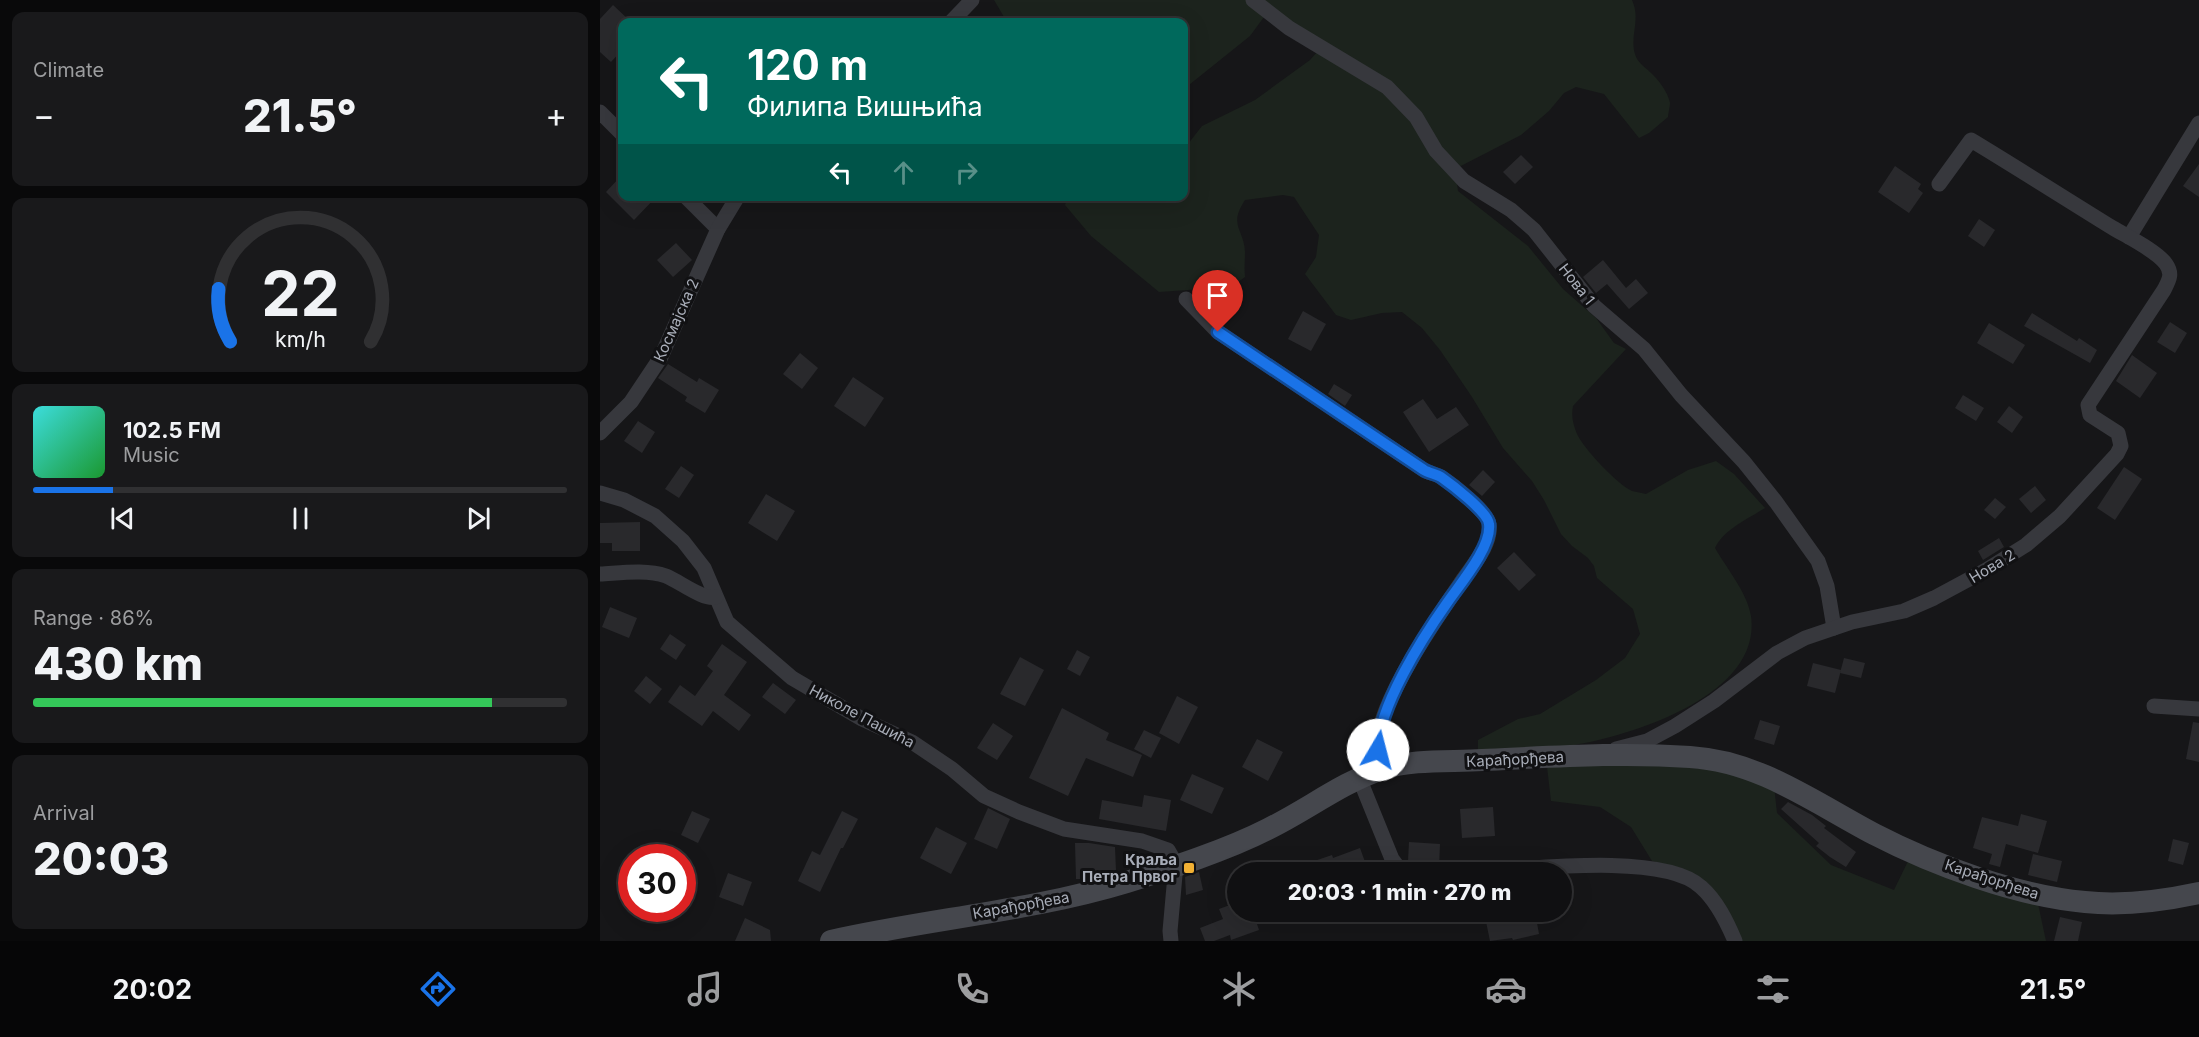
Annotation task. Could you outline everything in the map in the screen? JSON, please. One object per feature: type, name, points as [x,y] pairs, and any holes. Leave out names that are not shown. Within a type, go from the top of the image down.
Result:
[{"type":"street","points":[[955,18],[972,0]]},
{"type":"street","name":"Нова 1","points":[[1252,0],[1289,28],[1387,87],[1416,117],[1436,151],[1464,181],[1511,210],[1534,230],[1594,306],[1644,349],[1681,395],[1744,462],[1776,502],[1818,561],[1827,586],[1834,628]]},
{"type":"street","points":[[600,112],[618,130]]},
{"type":"street","points":[[2129,237],[2199,123]]},
{"type":"street","name":"Нова 2","points":[[1592,755],[1647,741],[1714,701],[1777,653],[1804,639],[1834,628],[1904,611],[1986,570],[2026,545],[2060,516],[2117,454],[2121,446],[2118,434],[2090,415],[2088,405],[2170,280],[2170,273],[2162,259],[1971,140],[1939,184]]},
{"type":"street","points":[[690,201],[718,229]]},
{"type":"street","name":"Космајска 2","points":[[600,433],[631,402],[661,357],[687,293],[718,229],[735,201]]},
{"type":"street","points":[[1186,299],[1218,332],[1424,470],[1440,477],[1466,497],[1488,519],[1490,526],[1486,543],[1434,621],[1398,684],[1384,714],[1378,740],[1378,750],[1384,768]]},
{"type":"street","name":"Николе Пашића","points":[[600,493],[624,500],[655,516],[683,541],[704,568],[727,622],[792,678],[862,719],[912,742],[952,769],[984,796],[1018,812],[1064,829],[1162,846],[1168,850],[1176,864]]},
{"type":"street","points":[[600,574],[637,572],[664,575],[709,599],[717,597]]},
{"type":"street","points":[[2154,706],[2199,709]]},
{"type":"street","name":"Карађорђева","points":[[831,941],[1075,896],[1129,881],[1257,834],[1342,787],[1384,768],[1423,763],[1592,755],[1690,757],[1709,759],[1744,768],[1798,791],[1903,848],[2025,892],[2064,900],[2106,903],[2164,899],[2199,893]]},
{"type":"street","points":[[1360,780],[1394,862]]},
{"type":"street","points":[[1171,941],[1176,864]]},
{"type":"street","points":[[1572,867],[1606,865],[1651,867],[1681,875],[1701,886],[1718,907],[1735,941]]},
{"type":"shaded area","points":[[994,0],[1632,0],[1636,16],[1634,52],[1638,61],[1656,78],[1667,94],[1670,103],[1668,117],[1649,133],[1639,138],[1604,94],[1576,87],[1564,93],[1549,111],[1521,135],[1455,169],[1458,191],[1528,246],[1563,289],[1596,318],[1614,343],[1626,349],[1573,406],[1573,420],[1577,434],[1602,466],[1632,491],[1646,494],[1688,470],[1716,461],[1734,474],[1765,508],[1730,530],[1715,548],[1741,589],[1751,616],[1749,644],[1736,668],[1715,689],[1689,706],[1659,721],[1628,732],[1563,747],[1478,750],[1478,740],[1518,719],[1540,714],[1596,680],[1625,658],[1640,634],[1633,609],[1597,578],[1594,566],[1588,558],[1561,534],[1532,481],[1503,448],[1440,350],[1422,328],[1402,312],[1382,313],[1351,320],[1336,315],[1305,274],[1316,257],[1319,235],[1294,197],[1283,195],[1245,200],[1237,222],[1244,244],[1245,277],[1231,287],[1159,292],[1091,236],[1065,205],[1066,201],[1188,201],[1188,144],[1202,126],[1255,100],[1310,60],[1318,51],[1264,17],[1250,36],[1188,86],[1188,18],[1005,18]]},
{"type":"shaded area","points":[[1678,757],[1774,786],[1777,813],[1831,865],[1894,890],[1911,855],[2037,899],[2046,941],[1741,941],[1681,868],[1652,861],[1631,827],[1600,807],[1551,801],[1546,758]]},
{"type":"building","points":[[613,5],[627,18],[618,18],[618,54],[611,62],[600,52],[600,19]]},
{"type":"building","points":[[1521,155],[1533,167],[1515,184],[1503,172]]},
{"type":"building","points":[[2199,164],[2199,197],[2183,186]]},
{"type":"building","points":[[1895,166],[1921,184],[1918,189],[1923,193],[1909,213],[1878,192]]},
{"type":"building","points":[[618,179],[618,201],[652,201],[634,220],[606,192]]},
{"type":"building","points":[[1979,219],[1995,230],[1984,247],[1968,236]]},
{"type":"building","points":[[676,243],[692,260],[673,277],[657,260]]},
{"type":"building","points":[[1603,260],[1626,288],[1636,279],[1648,293],[1629,309],[1607,284],[1596,293],[1583,277]]},
{"type":"building","points":[[1303,311],[1326,324],[1311,351],[1288,339]]},
{"type":"building","points":[[2032,313],[2077,341],[2079,338],[2097,350],[2090,363],[2024,326]]},
{"type":"building","points":[[2170,322],[2187,333],[2175,353],[2157,342]]},
{"type":"building","points":[[1989,323],[2025,345],[2013,364],[1977,343]]},
{"type":"building","points":[[800,353],[818,368],[802,389],[783,374]]},
{"type":"building","points":[[2132,355],[2157,373],[2140,398],[2116,381]]},
{"type":"building","points":[[668,364],[697,382],[699,378],[719,390],[705,413],[685,401],[687,397],[658,378]]},
{"type":"building","points":[[853,377],[884,398],[865,427],[834,406]]},
{"type":"building","points":[[1334,384],[1352,395],[1345,406],[1328,394]]},
{"type":"building","points":[[1963,395],[1984,408],[1976,421],[1955,408]]},
{"type":"building","points":[[1423,399],[1437,419],[1456,407],[1469,425],[1429,452],[1403,412]]},
{"type":"building","points":[[2009,406],[2023,417],[2012,433],[1997,422]]},
{"type":"building","points":[[638,421],[655,432],[642,453],[624,441]]},
{"type":"building","points":[[681,466],[694,475],[679,498],[665,489]]},
{"type":"building","points":[[2124,467],[2142,479],[2115,520],[2097,508]]},
{"type":"building","points":[[1483,470],[1495,482],[1482,496],[1469,485]]},
{"type":"building","points":[[2035,486],[2046,500],[2031,513],[2019,499]]},
{"type":"building","points":[[766,494],[795,511],[777,541],[748,523]]},
{"type":"building","points":[[1995,498],[2006,507],[1995,519],[1984,510]]},
{"type":"building","points":[[640,522],[640,551],[612,551],[612,543],[600,543],[600,523]]},
{"type":"building","points":[[1999,538],[2004,547],[1983,560],[1978,551]]},
{"type":"building","points":[[1514,552],[1536,575],[1519,591],[1497,568]]},
{"type":"building","points":[[610,607],[637,618],[629,638],[602,627]]},
{"type":"building","points":[[670,634],[686,645],[676,660],[660,649]]},
{"type":"building","points":[[722,644],[747,662],[724,695],[751,715],[739,731],[713,711],[702,726],[668,702],[680,685],[695,696],[713,671],[707,666]]},
{"type":"building","points":[[1077,650],[1090,657],[1080,676],[1067,669]]},
{"type":"building","points":[[1020,657],[1044,670],[1025,706],[1000,694]]},
{"type":"building","points":[[1844,658],[1865,663],[1861,678],[1840,673]]},
{"type":"building","points":[[1813,663],[1841,670],[1835,693],[1807,686]]},
{"type":"building","points":[[646,676],[662,689],[650,704],[634,691]]},
{"type":"building","points":[[773,683],[796,700],[785,714],[762,697]]},
{"type":"building","points":[[1177,696],[1198,707],[1179,744],[1159,733]]},
{"type":"building","points":[[1062,708],[1109,733],[1106,740],[1142,755],[1133,777],[1086,758],[1068,796],[1029,778]]},
{"type":"building","points":[[1760,720],[1780,726],[1774,745],[1754,739]]},
{"type":"building","points":[[2193,722],[2199,723],[2199,762],[2186,759]]},
{"type":"building","points":[[993,723],[1013,736],[997,760],[977,748]]},
{"type":"building","points":[[1144,730],[1161,738],[1151,758],[1134,749]]},
{"type":"building","points":[[1257,739],[1283,752],[1268,781],[1242,767]]},
{"type":"building","points":[[1192,774],[1224,788],[1212,814],[1180,800]]},
{"type":"building","points":[[1144,795],[1171,800],[1166,831],[1099,819],[1102,800],[1142,807]]},
{"type":"building","points":[[1788,802],[1812,815],[1826,826],[1824,828],[1856,852],[1846,867],[1816,846],[1819,843],[1781,809]]},
{"type":"building","points":[[1493,807],[1495,836],[1462,838],[1460,809]]},
{"type":"building","points":[[988,808],[1010,819],[997,849],[974,839]]},
{"type":"building","points":[[692,811],[710,819],[698,843],[681,835]]},
{"type":"building","points":[[842,811],[858,819],[820,892],[798,881],[812,851],[820,855]]},
{"type":"building","points":[[2021,814],[2047,821],[2038,853],[2006,844],[2000,867],[1989,864],[1992,854],[1973,848],[1982,817],[2018,826]]},
{"type":"building","points":[[936,827],[967,843],[951,874],[920,858]]},
{"type":"building","points":[[2173,839],[2189,843],[2183,865],[2168,861]]},
{"type":"building","points":[[1409,842],[1440,844],[1439,862],[1408,861]]},
{"type":"building","points":[[1075,843],[1115,847],[1116,871],[1088,879],[1076,879]]},
{"type":"building","points":[[1360,848],[1365,862],[1311,862],[1332,855],[1333,858]]},
{"type":"building","points":[[2033,854],[2062,861],[2057,882],[2028,875]]},
{"type":"building","points":[[1199,872],[1203,890],[1186,895],[1185,877]]},
{"type":"building","points":[[728,873],[752,882],[743,906],[719,897]]},
{"type":"building","points":[[1227,906],[1227,922],[1256,922],[1259,930],[1231,940],[1230,935],[1214,941],[1205,941],[1200,928],[1223,919],[1219,909]]},
{"type":"building","points":[[2060,917],[2082,922],[2078,941],[2054,941]]},
{"type":"building","points":[[745,918],[770,930],[771,941],[735,941]]},
{"type":"building","points":[[1486,922],[1537,922],[1539,934],[1513,940],[1512,938],[1490,941]]},
{"type":"place","name":"Краља Петра Првог","points":[[1189,868]]},
{"type":"route","points":[[1218,332],[1394,451],[1440,477],[1466,497],[1488,519],[1490,526],[1486,543],[1434,621],[1398,684],[1379,728],[1378,750]]}]
